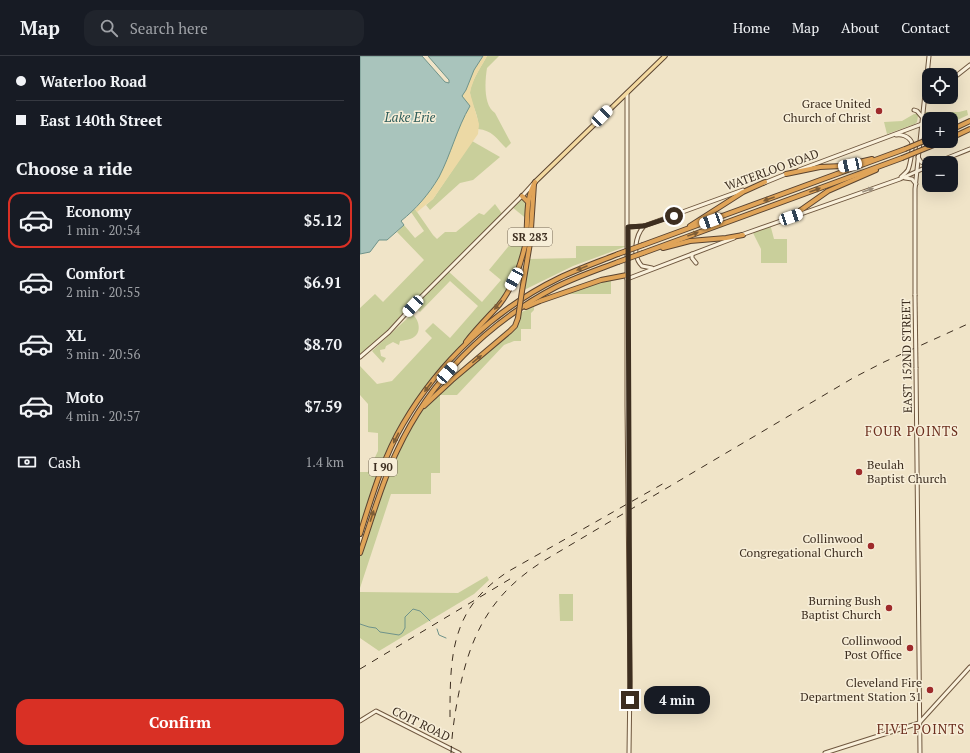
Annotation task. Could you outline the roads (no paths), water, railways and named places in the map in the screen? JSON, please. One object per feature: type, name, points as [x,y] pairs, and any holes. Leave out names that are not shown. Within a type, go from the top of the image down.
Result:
[{"type":"highway","points":[[958,127],[970,121]]},
{"type":"highway","points":[[958,135],[970,129]]},
{"type":"highway","name":"I 90","points":[[360,534],[382,468],[403,424],[434,379],[459,350],[503,312],[558,278],[618,254],[682,232],[922,143]]},
{"type":"highway","name":"I 90","points":[[360,553],[390,466],[405,433],[417,414],[439,383],[457,362],[481,338],[511,314],[536,298],[582,275],[884,165],[927,148]]},
{"type":"highway","points":[[786,174],[820,167],[842,166],[897,152]]},
{"type":"highway","points":[[791,217],[828,191],[872,172],[884,165]]},
{"type":"highway","name":"SR 283","points":[[459,350],[499,304],[514,279],[520,264],[526,240],[528,202],[535,182]]},
{"type":"highway","name":"SR 283","points":[[417,414],[442,388],[515,326],[518,318],[530,243],[535,182]]},
{"type":"highway","points":[[682,232],[743,192],[765,182]]},
{"type":"highway","points":[[523,195],[528,202]]},
{"type":"highway","points":[[643,253],[690,241],[726,238],[743,234]]},
{"type":"highway","points":[[511,314],[540,300],[609,277],[627,277]]},
{"type":"main road","name":"SR 283","points":[[535,182],[665,56]]},
{"type":"street","name":"EAST 152ND STREET","points":[[928,68],[929,56]]},
{"type":"street","points":[[958,75],[970,66]]},
{"type":"street","points":[[627,93],[630,681],[629,753]]},
{"type":"street","points":[[914,110],[922,117]]},
{"type":"street","name":"EAST 152ND STREET","points":[[920,753],[916,383],[916,184],[922,124]]},
{"type":"street","name":"WATERLOO ROAD","points":[[628,227],[644,226],[922,124]]},
{"type":"street","points":[[892,135],[900,134],[905,136],[911,141],[912,144],[910,162],[907,170],[900,178]]},
{"type":"street","points":[[952,156],[970,149]]},
{"type":"street","points":[[918,157],[922,162]]},
{"type":"street","points":[[627,277],[900,178],[922,168]]},
{"type":"street","points":[[900,178],[912,179],[916,184]]},
{"type":"street","points":[[360,357],[389,332],[421,297],[535,182]]},
{"type":"street","points":[[644,226],[636,238],[637,259],[642,266],[646,268],[656,267]]},
{"type":"street","points":[[692,254],[692,258],[696,263]]},
{"type":"street","points":[[825,753],[919,723],[970,667]]},
{"type":"street","name":"COIT ROAD","points":[[360,721],[376,712],[459,753]]},
{"type":"water","name":"Lake Erie","points":[[360,56],[422,56],[445,82],[449,83],[449,80],[428,56],[483,56],[474,70],[462,96],[470,106],[461,123],[439,177],[422,201],[401,221],[404,225],[387,240],[379,240],[370,252],[360,254]]},
{"type":"waterway","points":[[360,624],[376,628],[380,632],[399,635],[405,628],[405,617],[413,609],[420,611],[430,621]]},
{"type":"waterway","points":[[437,629],[439,635],[446,638]]},
{"type":"railway","points":[[451,753],[459,692],[470,651],[487,616],[498,600],[511,586],[545,560],[853,378],[884,362],[970,323]]},
{"type":"railway","points":[[450,717],[453,653],[458,634],[465,617],[475,601],[490,585],[509,571],[666,482]]},
{"type":"railway","points":[[360,669],[515,576]]},
{"type":"place","name":"Grace United Church of Christ","points":[[879,111]]},
{"type":"place","name":"Beulah Baptist Church","points":[[859,472]]},
{"type":"place","name":"Collinwood Congregational Church","points":[[871,546]]},
{"type":"place","name":"Burning Bush Baptist Church","points":[[889,608]]},
{"type":"place","name":"Collinwood Post Office","points":[[910,648]]},
{"type":"place","name":"Cleveland Fire Department Station 31","points":[[930,690]]},
{"type":"district","name":"FOUR POINTS","points":[[912,431]]},
{"type":"district","name":"FIVE POINTS","points":[[921,729]]}]
